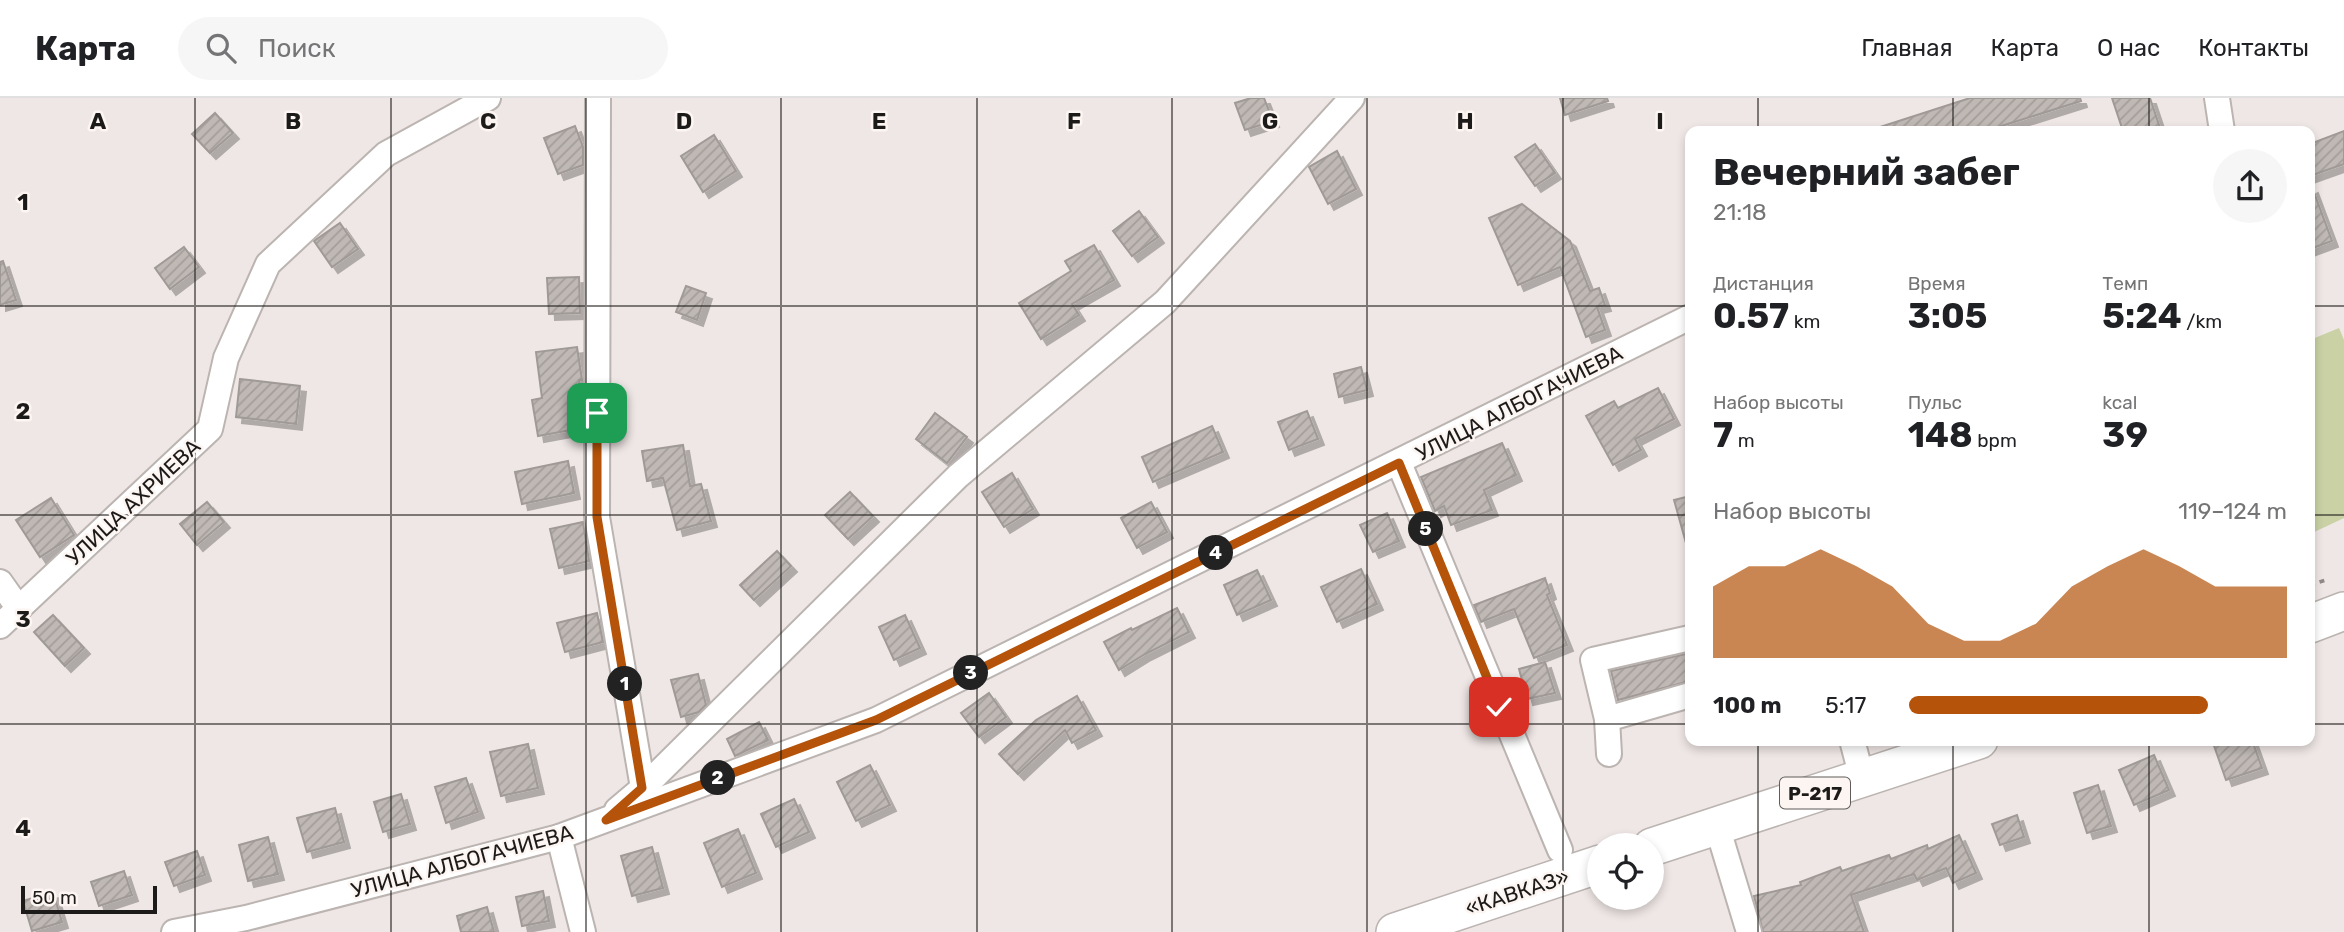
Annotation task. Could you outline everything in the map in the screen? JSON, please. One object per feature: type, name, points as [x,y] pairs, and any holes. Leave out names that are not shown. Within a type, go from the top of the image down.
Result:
[{"type":"highway","points":[[2315,622],[2344,611]]},
{"type":"highway","name":"Р-217","points":[[1664,843],[1961,746]]},
{"type":"highway","name":"«КАВКАЗ»","points":[[1395,932],[1587,868]]},
{"type":"street","name":"УЛИЦА АХРИЕВА","points":[[0,626],[210,429],[226,358],[268,264],[386,154],[488,98]]},
{"type":"street","points":[[598,98],[597,517],[642,788]]},
{"type":"street","points":[[606,820],[642,788],[958,476],[1165,302],[1352,98]]},
{"type":"street","points":[[2217,98],[2221,126]]},
{"type":"street","name":"УЛИЦА АЛБОГАЧИЕВА","points":[[174,932],[246,918],[559,837],[876,720],[1685,320]]},
{"type":"street","points":[[1399,463],[1560,850]]},
{"type":"street","points":[[0,582],[19,609]]},
{"type":"street","points":[[1609,754],[1607,719],[1593,660],[1685,639]]},
{"type":"street","points":[[1607,719],[1685,696]]},
{"type":"street","points":[[1854,746],[1862,778]]},
{"type":"street","points":[[1717,826],[1749,932]]},
{"type":"street","points":[[559,837],[583,932]]},
{"type":"path","points":[[2315,583],[2329,579]]},
{"type":"green space","points":[[2339,328],[2344,340],[2344,518],[2315,532],[2315,338]]},
{"type":"building","points":[[1251,98],[1264,98],[1273,121],[1245,130],[1235,103]]},
{"type":"building","points":[[1560,98],[1607,98],[1608,101],[1565,115]]},
{"type":"building","points":[[1970,98],[2080,98],[2081,101],[2001,126],[1883,126]]},
{"type":"building","points":[[2112,98],[2150,98],[2159,126],[2121,126]]},
{"type":"building","points":[[215,113],[233,133],[210,153],[192,134]]},
{"type":"building","points":[[575,126],[583,147],[583,165],[558,174],[544,138]]},
{"type":"building","points":[[2344,131],[2344,164],[2315,174],[2315,142]]},
{"type":"building","points":[[714,135],[736,171],[703,192],[681,156]]},
{"type":"building","points":[[1535,144],[1555,173],[1535,186],[1515,157]]},
{"type":"building","points":[[1337,151],[1356,189],[1328,204],[1309,167]]},
{"type":"building","points":[[2315,195],[2332,241],[2315,247]]},
{"type":"building","points":[[1522,204],[1570,241],[1590,291],[1599,288],[1605,305],[1597,307],[1605,330],[1586,337],[1560,267],[1518,285],[1489,218]]},
{"type":"building","points":[[1139,211],[1158,237],[1132,256],[1113,231]]},
{"type":"building","points":[[340,223],[358,249],[332,267],[314,241]]},
{"type":"building","points":[[1094,245],[1114,280],[1072,304],[1079,315],[1041,339],[1019,303],[1071,271],[1065,261]]},
{"type":"building","points":[[184,247],[199,267],[170,289],[155,268]]},
{"type":"building","points":[[3,261],[16,300],[0,305],[0,262]]},
{"type":"building","points":[[579,277],[580,313],[549,314],[547,278]]},
{"type":"building","points":[[686,286],[706,293],[697,320],[676,312]]},
{"type":"building","points":[[577,347],[582,380],[579,380],[582,428],[538,436],[532,400],[542,398],[536,352]]},
{"type":"building","points":[[1361,367],[1367,390],[1339,397],[1334,374]]},
{"type":"building","points":[[240,379],[300,386],[296,424],[236,417]]},
{"type":"building","points":[[1658,388],[1674,419],[1635,439],[1641,450],[1613,465],[1586,416],[1614,401],[1618,408]]},
{"type":"building","points":[[1307,411],[1318,439],[1289,450],[1278,422]]},
{"type":"building","points":[[935,413],[967,437],[947,463],[916,439]]},
{"type":"building","points":[[1212,426],[1223,452],[1153,482],[1142,457]]},
{"type":"building","points":[[1502,443],[1516,475],[1484,490],[1492,510],[1451,525],[1444,506],[1435,511],[1421,477]]},
{"type":"building","points":[[683,445],[690,486],[701,484],[711,521],[677,530],[663,478],[647,481],[642,451]]},
{"type":"building","points":[[568,461],[574,493],[522,504],[515,472]]},
{"type":"building","points":[[1012,473],[1033,509],[1004,527],[982,492]]},
{"type":"building","points":[[850,492],[873,516],[848,539],[825,515]]},
{"type":"building","points":[[1685,497],[1685,539],[1674,500]]},
{"type":"building","points":[[51,498],[74,535],[40,557],[16,520]]},
{"type":"building","points":[[207,502],[224,522],[197,545],[180,524]]},
{"type":"building","points":[[1151,502],[1167,532],[1137,548],[1121,518]]},
{"type":"building","points":[[1387,513],[1399,541],[1373,552],[1360,525]]},
{"type":"building","points":[[583,522],[589,561],[559,568],[550,529]]},
{"type":"building","points":[[777,551],[791,566],[754,600],[740,585]]},
{"type":"building","points":[[1361,569],[1377,604],[1337,622],[1321,587]]},
{"type":"building","points":[[1257,570],[1271,600],[1237,615],[1224,585]]},
{"type":"building","points":[[1545,578],[1550,593],[1547,595],[1567,645],[1534,658],[1514,609],[1481,622],[1474,605]]},
{"type":"building","points":[[1177,608],[1189,632],[1119,670],[1104,642]]},
{"type":"building","points":[[597,613],[603,642],[565,652],[557,623]]},
{"type":"building","points":[[53,615],[84,648],[65,666],[34,632]]},
{"type":"building","points":[[905,615],[920,648],[894,660],[879,627]]},
{"type":"building","points":[[1685,654],[1685,682],[1618,700],[1611,671]]},
{"type":"building","points":[[1545,662],[1555,693],[1527,699],[1519,669]]},
{"type":"building","points":[[698,674],[706,705],[699,712],[681,717],[671,680]]},
{"type":"building","points":[[989,693],[1006,717],[979,737],[961,713]]},
{"type":"building","points":[[1077,696],[1096,730],[1072,743],[1065,730],[1018,774],[999,754],[1036,720]]},
{"type":"building","points":[[759,722],[768,740],[735,756],[727,739]]},
{"type":"building","points":[[528,744],[538,788],[501,796],[490,752]]},
{"type":"building","points":[[2214,746],[2254,746],[2262,768],[2226,780]]},
{"type":"building","points":[[2154,755],[2169,790],[2134,805],[2119,770]]},
{"type":"building","points":[[870,765],[890,805],[856,821],[837,782]]},
{"type":"building","points":[[466,778],[478,812],[446,823],[435,787]]},
{"type":"building","points":[[2098,785],[2111,826],[2087,833],[2074,793]]},
{"type":"building","points":[[401,794],[410,824],[383,832],[374,802]]},
{"type":"building","points":[[794,799],[809,832],[776,847],[761,814]]},
{"type":"building","points":[[335,808],[344,842],[307,852],[297,818]]},
{"type":"building","points":[[2017,815],[2024,837],[2000,845],[1992,824]]},
{"type":"building","points":[[738,829],[756,873],[722,887],[704,843]]},
{"type":"building","points":[[1959,835],[1976,873],[1953,883],[1946,868],[1917,880],[1914,874],[1851,895],[1864,932],[1763,932],[1754,896],[1801,885],[1800,882],[1840,867],[1842,871],[1889,855],[1891,859],[1927,845],[1928,849]]},
{"type":"building","points":[[268,837],[278,874],[248,881],[239,845]]},
{"type":"building","points":[[652,847],[663,888],[632,896],[621,856]]},
{"type":"building","points":[[197,851],[205,875],[174,886],[165,862]]},
{"type":"building","points":[[124,871],[132,895],[99,906],[91,882]]},
{"type":"building","points":[[543,891],[549,921],[522,926],[516,897]]},
{"type":"building","points":[[53,892],[62,922],[32,931],[23,901]]},
{"type":"building","points":[[487,907],[494,932],[461,932],[457,916]]},
{"type":"route","points":[[597,413],[597,517],[642,788],[606,820],[876,720],[1399,463],[1499,707]]}]
